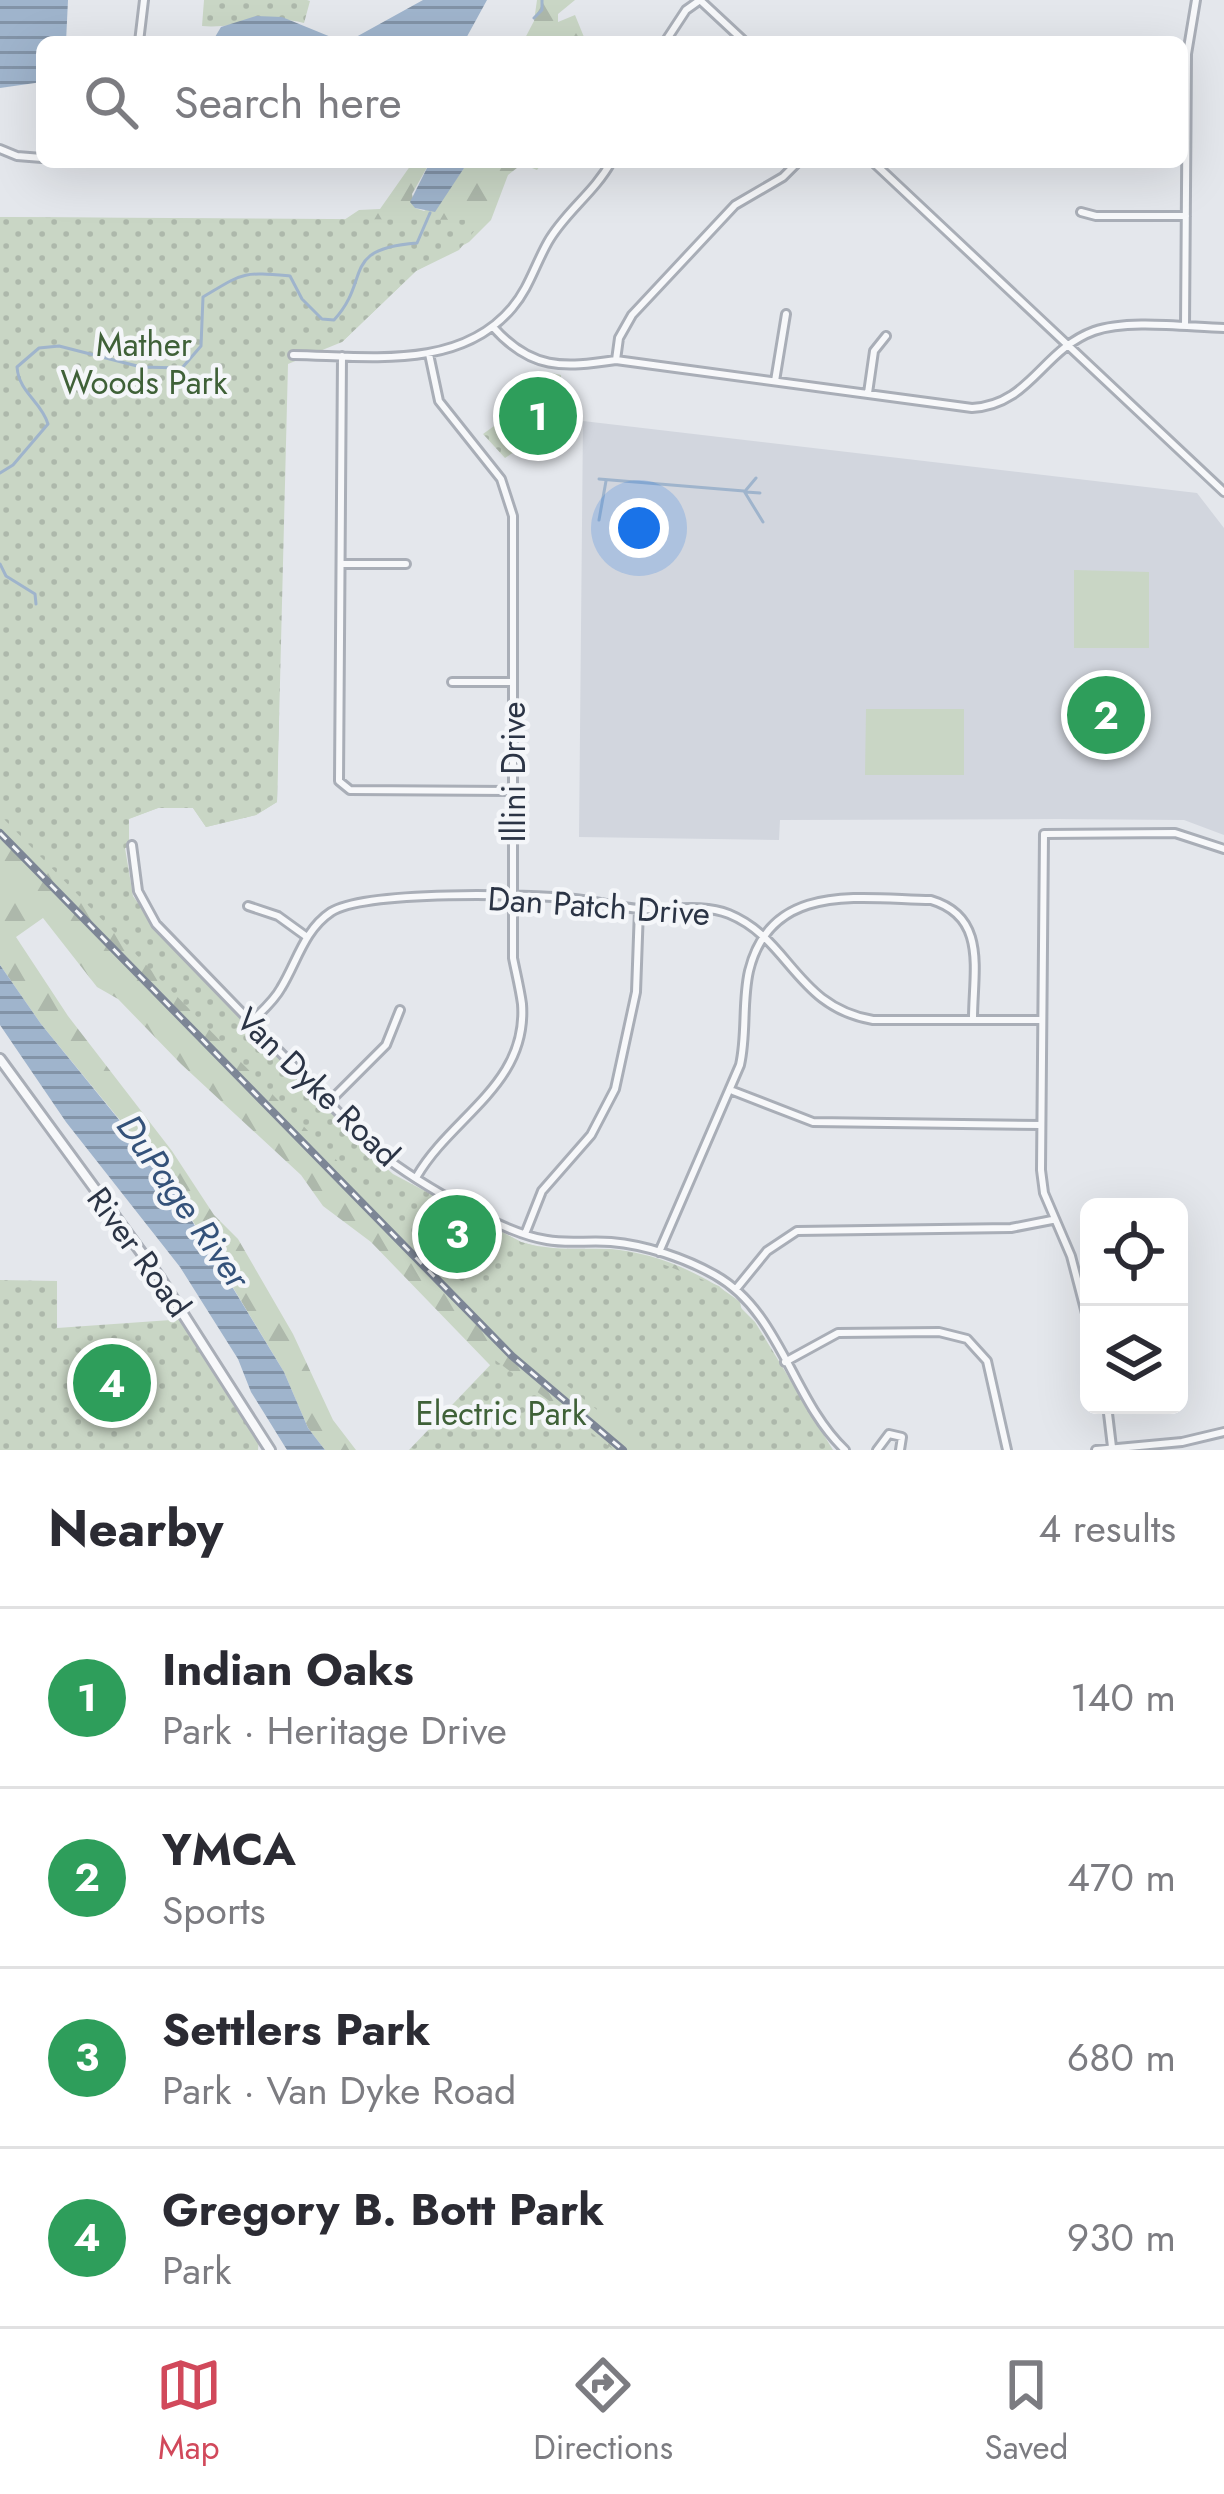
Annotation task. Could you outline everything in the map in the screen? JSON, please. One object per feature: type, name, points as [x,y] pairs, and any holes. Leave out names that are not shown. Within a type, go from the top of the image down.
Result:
[{"type":"street","points":[[139,36],[140,0]]},
{"type":"street","points":[[669,36],[686,10],[700,0],[739,36]]},
{"type":"street","points":[[1188,48],[1196,0]]},
{"type":"street","points":[[0,148],[16,156],[36,158]]},
{"type":"street","points":[[293,356],[429,354],[453,349],[493,327],[521,296],[548,242],[607,168]]},
{"type":"street","points":[[616,360],[619,338],[632,315],[735,205],[792,168]]},
{"type":"street","points":[[879,168],[1224,493]]},
{"type":"street","points":[[1185,168],[1185,327]]},
{"type":"street","points":[[1081,212],[1186,216]]},
{"type":"street","points":[[775,382],[786,314]]},
{"type":"street","points":[[493,327],[520,352],[554,364],[616,360],[972,409],[1014,397],[1068,345],[1098,330],[1224,328]]},
{"type":"street","points":[[867,394],[874,351],[886,336]]},
{"type":"street","name":"Illini Drive","points":[[416,1177],[434,1149],[491,1094],[511,1063],[522,1021],[513,958],[514,536],[508,496],[489,460],[451,420],[440,401],[429,354]]},
{"type":"street","points":[[342,356],[339,781],[343,788],[513,791]]},
{"type":"street","points":[[340,564],[406,564]]},
{"type":"street","points":[[452,682],[513,682]]},
{"type":"street","points":[[1084,1306],[1071,1256],[1052,1220],[1041,1170],[1044,834],[1175,833],[1224,849]]},
{"type":"street","name":"Van Dyke Road","points":[[132,845],[138,891],[156,924],[379,1153],[525,1234],[544,1240],[608,1241],[659,1252],[701,1268],[736,1289],[753,1307],[814,1413],[845,1450]]},
{"type":"street","name":"Dan Patch Drive","points":[[250,1023],[279,993],[307,938],[332,912],[371,898],[573,899],[639,909],[710,909],[730,914],[763,938],[818,998],[850,1016],[1041,1020]]},
{"type":"street","points":[[659,1252],[732,1090],[746,1039],[750,969],[763,938],[786,914],[822,900],[931,900],[948,905],[959,913],[972,938],[973,1019]]},
{"type":"street","points":[[248,906],[278,916],[307,938]]},
{"type":"street","points":[[525,1234],[542,1191],[592,1135],[615,1089],[636,992],[639,909]]},
{"type":"street","points":[[328,1103],[386,1045],[400,1010]]},
{"type":"street","name":"River Road","points":[[0,1059],[160,1278],[270,1450]]},
{"type":"street","points":[[732,1090],[813,1122],[1041,1125]]},
{"type":"street","points":[[736,1289],[767,1251],[797,1231],[1011,1228],[1052,1220]]},
{"type":"street","points":[[785,1362],[838,1333],[939,1332],[967,1339],[987,1361],[1007,1450]]},
{"type":"street","points":[[1108,1414],[1112,1447]]},
{"type":"street","points":[[1096,1450],[1182,1442],[1224,1432]]},
{"type":"street","points":[[877,1450],[883,1439],[895,1434],[902,1437],[900,1450]]},
{"type":"shaded area","points":[[583,421],[1197,493],[1224,528],[1224,835],[1184,820],[1058,819],[780,820],[779,840],[579,837]]},
{"type":"green space","points":[[204,0],[310,1],[304,23],[278,20],[202,26]]},
{"type":"green space","points":[[537,0],[575,0],[558,14],[558,22],[575,15],[584,36],[526,36]]},
{"type":"green space","name":"Mather Woods Park","points":[[409,168],[427,168],[412,194],[415,208],[424,211],[442,200],[464,168],[517,168],[508,175],[491,220],[469,242],[416,271],[342,342],[286,348],[277,802],[256,815],[206,827],[193,808],[158,808],[128,819],[129,847],[86,850],[66,846],[380,1171],[521,1242],[642,1254],[695,1273],[740,1302],[745,1325],[743,1450],[572,1450],[371,1242],[323,1206],[301,1175],[118,999],[97,987],[43,918],[16,937],[214,1215],[238,1239],[293,1334],[333,1420],[356,1450],[325,1450],[308,1428],[284,1372],[165,1175],[41,1024],[0,965],[0,217],[344,220],[359,210],[380,209]]},
{"type":"green space","name":"Mather Woods Park","points":[[0,217],[483,220],[459,250],[416,271],[342,342],[288,364],[277,802],[256,815],[206,827],[193,808],[158,808],[129,819],[129,847],[125,848],[133,896],[166,942],[393,1174],[521,1242],[546,1249],[634,1253],[719,1286],[755,1322],[833,1450],[648,1450],[623,1431],[515,1343],[0,815]]},
{"type":"green space","points":[[547,372],[561,375],[561,410],[567,412],[564,431],[547,430],[505,458],[483,434],[534,408]]},
{"type":"green space","points":[[1074,570],[1149,572],[1149,648],[1074,648]]},
{"type":"green space","points":[[866,709],[964,709],[964,775],[865,775]]},
{"type":"green space","points":[[0,1280],[57,1281],[57,1328],[185,1319],[259,1437],[258,1450],[0,1450]]},
{"type":"green space","name":"Electric Park","points":[[495,1360],[614,1450],[409,1450]]},
{"type":"water","points":[[0,0],[68,0],[66,36],[36,36],[36,83],[0,88]]},
{"type":"water","points":[[423,0],[487,0],[467,36],[358,36]]},
{"type":"water","points":[[256,16],[282,17],[329,36],[216,36],[221,27]]},
{"type":"water","points":[[427,168],[464,168],[435,212],[415,208],[410,202]]},
{"type":"water","points":[[0,965],[41,1024],[164,1175],[284,1372],[308,1428],[325,1450],[287,1450],[251,1392],[238,1359],[180,1267],[66,1122],[0,1025]]},
{"type":"waterway","points":[[534,18],[542,10],[542,0]]},
{"type":"waterway","points":[[0,473],[13,465],[48,424],[22,384],[17,367],[39,348],[59,346],[141,367],[182,368],[201,346],[203,297],[252,274],[290,276],[302,299],[322,319],[334,320],[366,259],[393,246],[417,243],[430,213]]},
{"type":"waterway","points":[[746,490],[756,478]]},
{"type":"waterway","points":[[599,479],[744,491],[763,522]]},
{"type":"waterway","points":[[599,520],[606,481]]},
{"type":"waterway","points":[[746,492],[760,493]]},
{"type":"waterway","points":[[0,564],[6,576],[35,594],[36,604]]},
{"type":"railway","points":[[0,833],[512,1356],[623,1450]]},
{"type":"place","name":"Indian Oaks","points":[[538,416]]},
{"type":"place","name":"YMCA","points":[[1106,715]]},
{"type":"place","name":"Settlers Park","points":[[457,1234]]},
{"type":"place","name":"Gregory B. Bott Park","points":[[112,1383]]},
{"type":"water label","name":"DuPage River","points":[[184,1201]]}]
